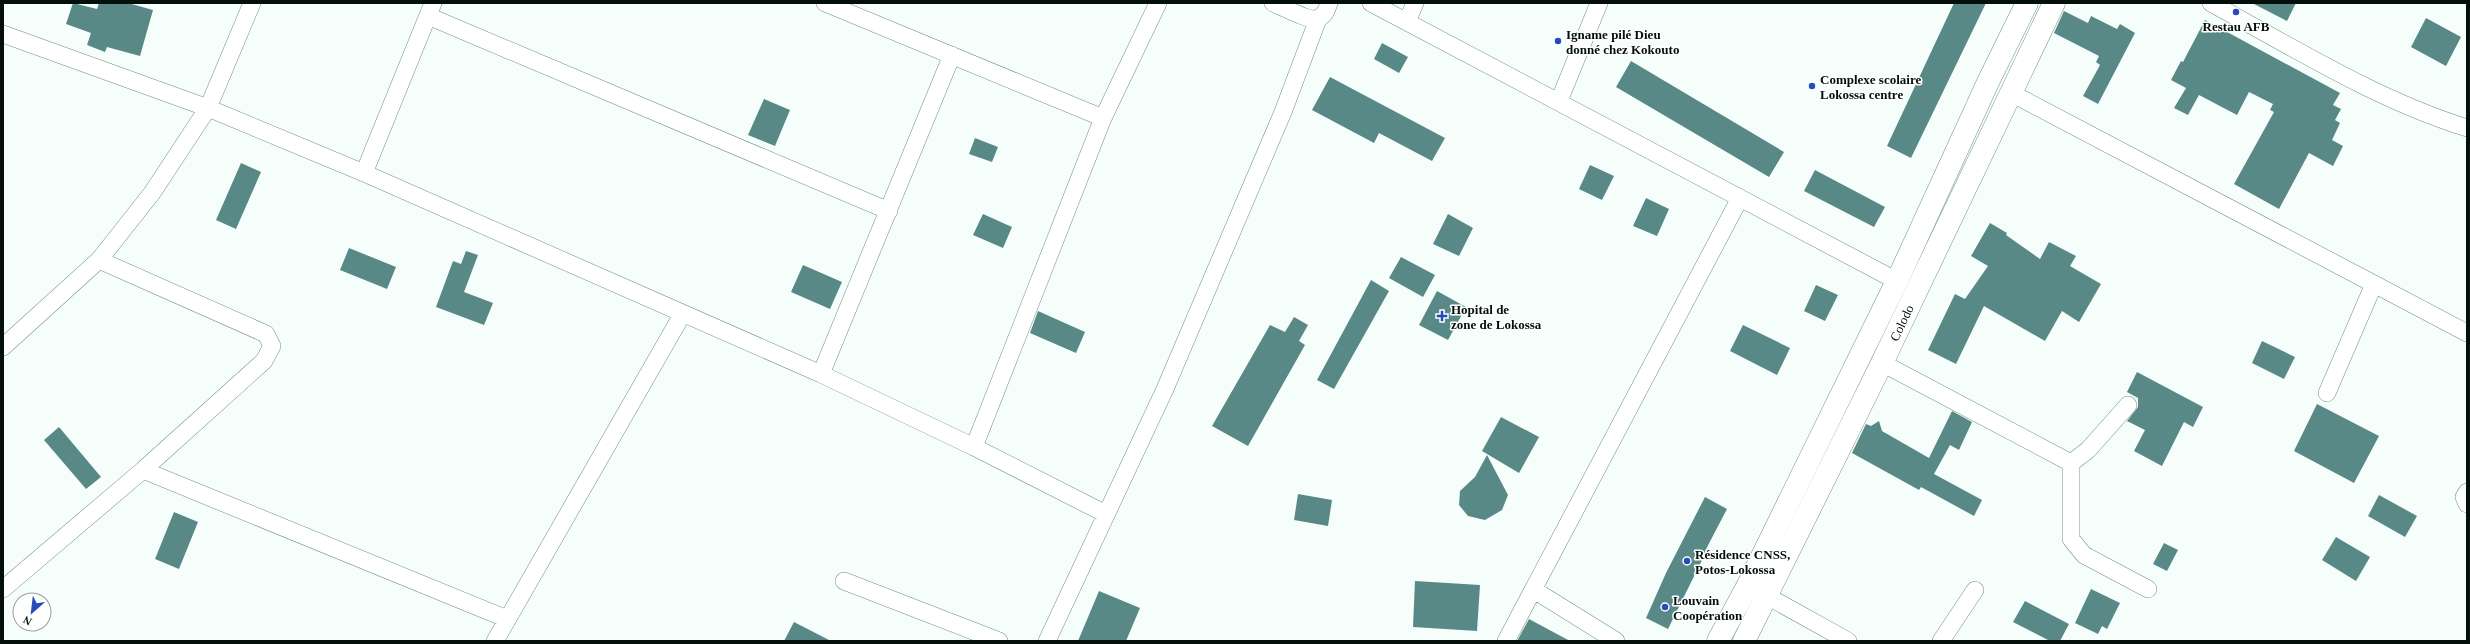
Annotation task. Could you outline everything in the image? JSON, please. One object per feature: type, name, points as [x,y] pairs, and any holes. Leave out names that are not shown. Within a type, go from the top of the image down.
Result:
[{"type":"main road","name":"Colodo","points":[[1718,641],[1748,585],[1897,281],[1989,80],[2027,3]]},
{"type":"main road","name":"Colodo","points":[[1744,641],[1882,363],[2054,3]]},
{"type":"street","points":[[3,347],[99,260],[152,193],[208,108],[252,3]]},
{"type":"street","points":[[825,3],[1103,118]]},
{"type":"street","points":[[974,447],[1103,118],[1158,3]]},
{"type":"street","points":[[1274,3],[1310,19],[1318,19]]},
{"type":"street","points":[[1046,641],[1165,389],[1283,112],[1318,19],[1324,14],[1329,3]]},
{"type":"street","points":[[1371,3],[1559,101],[1897,281]]},
{"type":"street","points":[[1407,22],[1415,3]]},
{"type":"street","points":[[1559,101],[1599,3]]},
{"type":"street","points":[[2211,3],[2360,84],[2444,121],[2467,128]]},
{"type":"street","points":[[364,174],[430,9],[889,211]]},
{"type":"street","points":[[3,34],[208,108],[364,174],[682,315],[821,374],[974,447],[1106,514]]},
{"type":"street","points":[[821,374],[952,55]]},
{"type":"street","points":[[2011,93],[2467,333]]},
{"type":"street","points":[[1506,641],[1740,198]]},
{"type":"street","points":[[3,589],[143,470],[264,361],[272,346],[266,334],[99,260]]},
{"type":"street","points":[[2327,393],[2374,284]]},
{"type":"street","points":[[496,641],[506,619],[682,315]]},
{"type":"street","points":[[1882,363],[2071,463]]},
{"type":"street","points":[[2071,463],[2088,450],[2128,405]]},
{"type":"street","points":[[2071,463],[2071,539],[2084,555],[2148,589]]},
{"type":"street","points":[[143,470],[506,619]]},
{"type":"street","points":[[2467,492],[2464,497],[2467,504]]},
{"type":"street","points":[[844,581],[999,641]]},
{"type":"street","points":[[1534,590],[1616,641]]},
{"type":"street","points":[[1941,641],[1976,590]]},
{"type":"street","points":[[1767,596],[1848,641]]},
{"type":"building","points":[[73,3],[97,9],[99,3],[128,3],[153,10],[140,56],[107,47],[105,52],[87,45],[91,33],[66,24]]},
{"type":"building","points":[[1954,3],[1986,3],[1911,158],[1887,146]]},
{"type":"building","points":[[2252,3],[2296,3],[2287,21]]},
{"type":"building","points":[[2064,11],[2088,23],[2091,16],[2117,29],[2120,24],[2135,33],[2098,104],[2083,96],[2100,65],[2096,62],[2099,56],[2054,33]]},
{"type":"building","points":[[2426,18],[2461,37],[2446,66],[2411,47]]},
{"type":"building","points":[[2205,20],[2340,93],[2333,105],[2341,109],[2335,120],[2340,123],[2332,140],[2343,146],[2333,166],[2309,153],[2279,209],[2234,184],[2274,112],[2270,110],[2273,104],[2249,92],[2237,115],[2199,95],[2188,115],[2174,108],[2186,88],[2171,80],[2181,61],[2183,62]]},
{"type":"building","points":[[1382,43],[1408,57],[1399,73],[1374,59]]},
{"type":"building","points":[[1631,61],[1784,152],[1769,177],[1616,87]]},
{"type":"building","points":[[1330,77],[1445,138],[1432,161],[1379,133],[1374,143],[1312,110]]},
{"type":"building","points":[[764,99],[790,110],[775,146],[748,135]]},
{"type":"building","points":[[975,138],[998,147],[992,162],[969,154]]},
{"type":"building","points":[[241,163],[261,172],[236,229],[216,220]]},
{"type":"building","points":[[1590,165],[1614,176],[1602,200],[1579,189]]},
{"type":"building","points":[[1815,170],[1885,207],[1874,227],[1804,191]]},
{"type":"building","points":[[1646,198],[1669,209],[1657,236],[1633,226]]},
{"type":"building","points":[[983,214],[1012,227],[1003,248],[973,235]]},
{"type":"building","points":[[1448,214],[1473,228],[1459,256],[1433,244]]},
{"type":"building","points":[[1990,223],[2007,233],[2006,235],[2040,259],[2049,242],[2076,256],[2070,266],[2101,284],[2079,322],[2062,311],[2045,341],[1984,306],[1956,364],[1928,350],[1955,294],[1965,299],[1988,266],[1971,256]]},
{"type":"building","points":[[349,248],[396,267],[387,289],[340,270]]},
{"type":"building","points":[[466,251],[478,255],[464,292],[493,303],[484,325],[436,307],[453,261],[461,264]]},
{"type":"building","points":[[1401,257],[1435,275],[1423,297],[1389,278]]},
{"type":"building","points":[[803,265],[842,282],[830,309],[791,292]]},
{"type":"building","points":[[1371,280],[1389,291],[1334,389],[1317,380]]},
{"type":"building","points":[[1816,285],[1838,295],[1825,321],[1804,311]]},
{"type":"building","name":"Hopital de zone de Lokossa","points":[[1437,291],[1466,307],[1448,340],[1419,325]]},
{"type":"building","points":[[1038,311],[1085,332],[1076,353],[1030,333]]},
{"type":"building","points":[[1294,317],[1308,325],[1299,341],[1305,345],[1248,446],[1212,426],[1270,325],[1285,332]]},
{"type":"building","points":[[1743,325],[1790,348],[1777,375],[1730,351]]},
{"type":"building","points":[[2262,341],[2295,357],[2284,379],[2252,363]]},
{"type":"building","points":[[2137,372],[2203,407],[2193,427],[2184,422],[2162,466],[2134,451],[2145,430],[2127,421],[2138,407],[2138,398],[2127,392]]},
{"type":"building","points":[[2317,404],[2379,436],[2354,483],[2294,451]]},
{"type":"building","points":[[1952,411],[1972,422],[1959,450],[1950,445],[1934,474],[1982,500],[1974,516],[1921,487],[1919,490],[1852,453],[1866,424],[1871,426],[1879,421],[1882,431],[1929,458]]},
{"type":"building","points":[[1501,417],[1539,437],[1519,473],[1482,451]]},
{"type":"building","points":[[59,427],[101,477],[86,489],[44,440]]},
{"type":"building","points":[[1487,455],[1508,495],[1502,510],[1485,520],[1468,516],[1459,505],[1460,491],[1475,477]]},
{"type":"building","points":[[1298,494],[1332,500],[1328,526],[1294,520]]},
{"type":"building","points":[[2379,495],[2417,516],[2405,537],[2368,516]]},
{"type":"building","points":[[1705,497],[1727,509],[1705,551],[1706,552],[1668,629],[1646,618],[1666,573]]},
{"type":"building","points":[[174,512],[198,522],[179,569],[155,559]]},
{"type":"building","points":[[2336,537],[2370,557],[2356,581],[2322,560]]},
{"type":"building","points":[[2164,543],[2178,550],[2167,571],[2153,564]]},
{"type":"building","points":[[1415,581],[1480,585],[1477,631],[1413,627]]},
{"type":"building","points":[[2091,589],[2120,603],[2107,629],[2102,626],[2098,634],[2075,623]]},
{"type":"building","points":[[1099,591],[1140,608],[1126,641],[1078,641]]},
{"type":"building","points":[[2025,601],[2069,624],[2060,641],[2050,641],[2013,622]]},
{"type":"building","points":[[1529,619],[1570,641],[1517,641]]},
{"type":"building","points":[[794,622],[831,641],[784,641]]},
{"type":"place","name":"Restau AFB","points":[[2236,12]]},
{"type":"place","name":"Igname pilé Dieu donné chez Kokouto","points":[[1558,41]]},
{"type":"place","name":"Complexe scolaire Lokossa centre","points":[[1812,86]]},
{"type":"place","name":"Hopital de zone de Lokossa","points":[[1442,316]]},
{"type":"place","name":"Résidence CNSS, Potos-Lokossa","points":[[1687,561]]},
{"type":"place","name":"Louvain Coopération","points":[[1665,607]]}]
